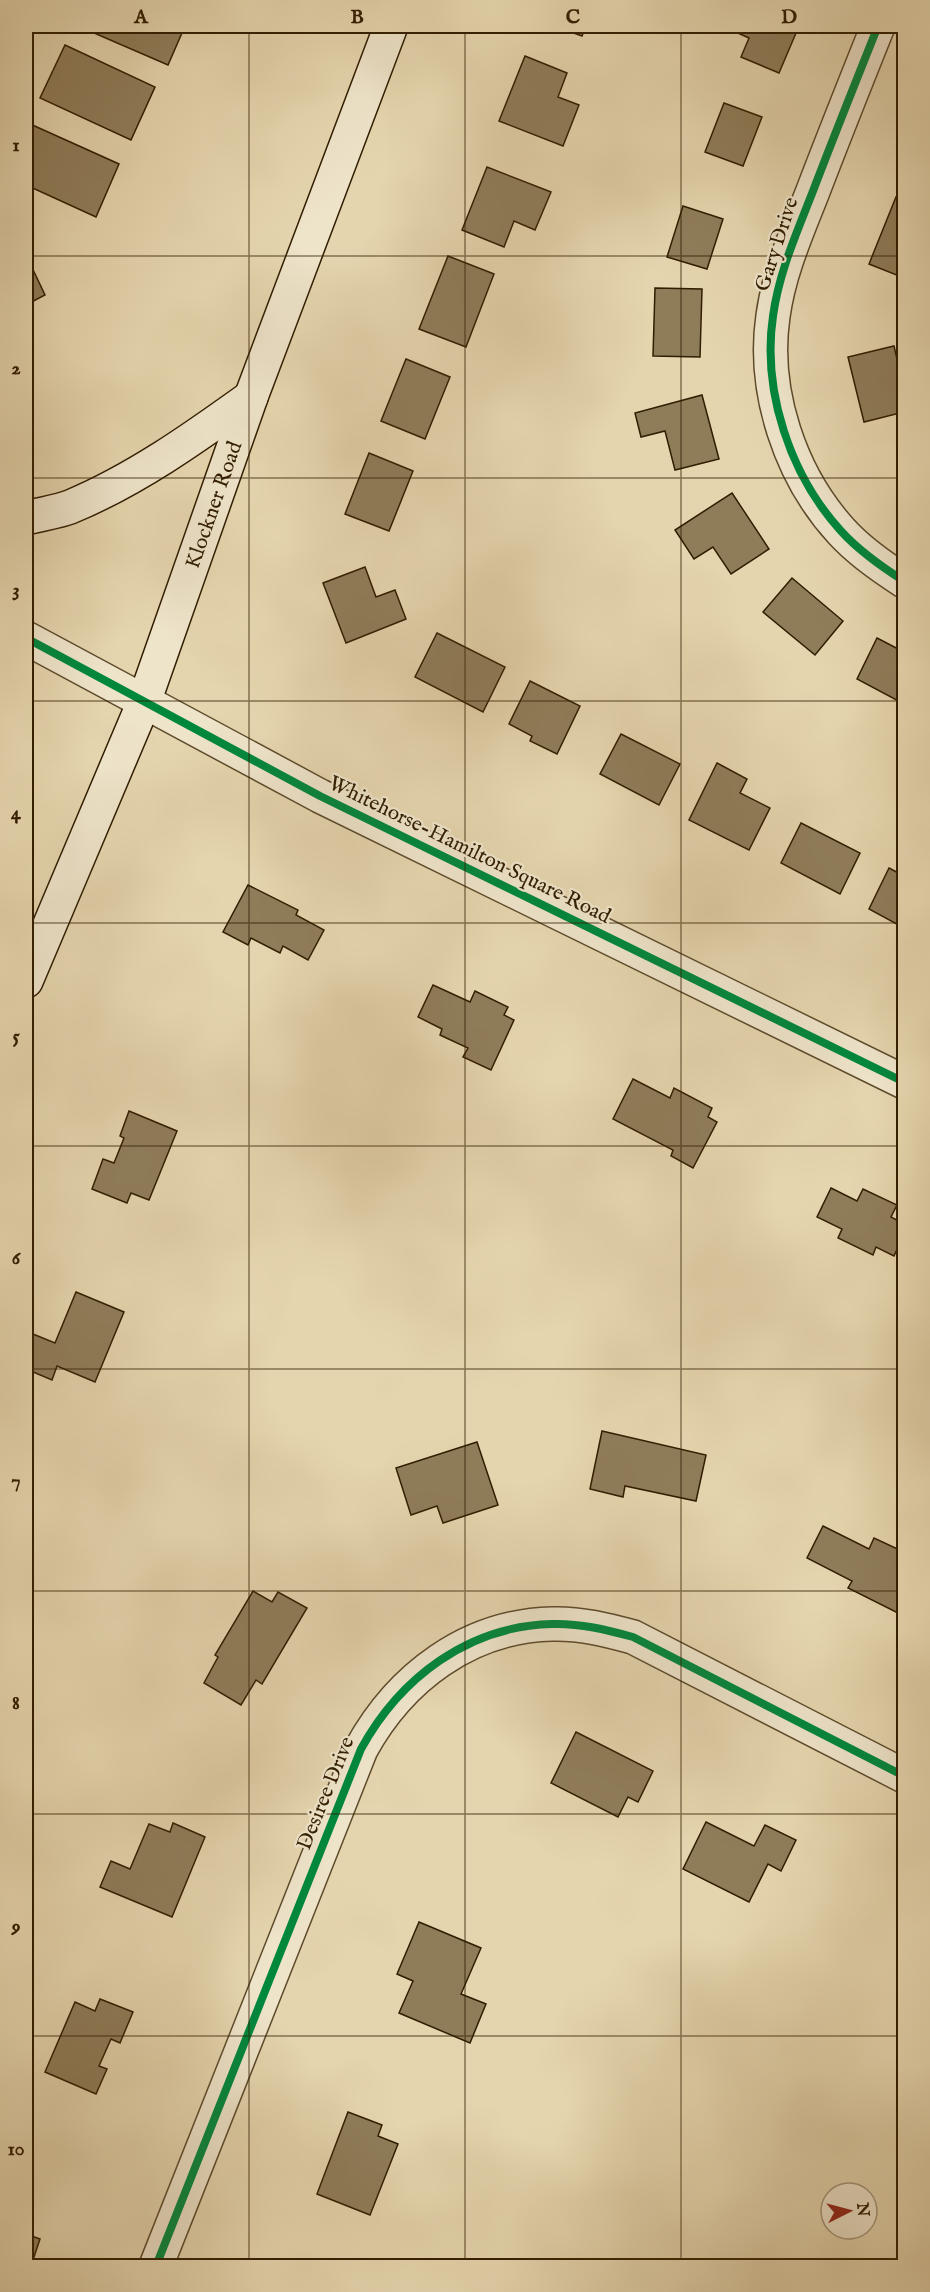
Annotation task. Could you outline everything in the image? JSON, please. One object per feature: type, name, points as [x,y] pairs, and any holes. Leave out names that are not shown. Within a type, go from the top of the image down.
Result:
[{"type":"street","name":"Klockner Road","points":[[26,981],[144,702],[251,397],[391,26]]},
{"type":"street","name":"Gary Drive","points":[[878,26],[783,269],[772,317],[771,360],[777,406],[790,451],[812,493],[840,531],[875,563],[904,581]]},
{"type":"street","points":[[26,518],[69,508],[136,473],[192,439],[251,397]]},
{"type":"street","name":"Whitehorse-Hamilton Square Road","points":[[26,638],[320,796],[904,1082]]},
{"type":"street","name":"Desiree Drive","points":[[156,2266],[361,1749],[374,1725],[398,1695],[425,1669],[464,1645],[507,1630],[552,1624],[593,1627],[633,1637],[904,1776]]},
{"type":"building","points":[[78,26],[185,26],[168,65]]},
{"type":"building","points":[[554,26],[586,26],[582,36]]},
{"type":"building","points":[[722,26],[799,26],[779,73],[741,57],[749,38]]},
{"type":"building","points":[[65,45],[155,87],[131,140],[40,98]]},
{"type":"building","points":[[525,56],[567,73],[558,97],[579,105],[563,146],[499,121]]},
{"type":"building","points":[[724,103],[762,117],[743,166],[705,152]]},
{"type":"building","points":[[28,123],[119,164],[96,217],[26,185]]},
{"type":"building","points":[[487,167],[551,192],[535,230],[514,221],[504,247],[462,230]]},
{"type":"building","points":[[896,197],[904,200],[904,278],[869,264]]},
{"type":"building","points":[[683,206],[723,219],[707,269],[667,257]]},
{"type":"building","points":[[26,255],[45,295],[26,305]]},
{"type":"building","points":[[448,256],[494,274],[466,347],[419,329]]},
{"type":"building","points":[[655,288],[702,289],[700,357],[653,356]]},
{"type":"building","points":[[894,346],[904,389],[904,412],[864,422],[848,357]]},
{"type":"building","points":[[406,359],[450,377],[425,439],[381,421]]},
{"type":"building","points":[[702,395],[719,459],[675,470],[665,431],[641,437],[635,413]]},
{"type":"building","points":[[369,453],[413,471],[389,531],[345,514]]},
{"type":"building","points":[[732,493],[769,549],[731,574],[713,547],[694,559],[675,530]]},
{"type":"building","points":[[365,567],[376,597],[395,590],[406,619],[346,643],[323,583]]},
{"type":"building","points":[[792,578],[843,621],[815,655],[763,612]]},
{"type":"building","points":[[437,633],[505,667],[483,712],[415,677]]},
{"type":"building","points":[[877,638],[904,652],[904,704],[857,679]]},
{"type":"building","points":[[530,681],[580,706],[557,754],[530,741],[532,736],[509,724]]},
{"type":"building","points":[[621,734],[680,764],[659,805],[600,774]]},
{"type":"building","points":[[717,763],[747,779],[740,793],[770,808],[749,850],[689,820]]},
{"type":"building","points":[[801,823],[860,853],[840,894],[781,863]]},
{"type":"building","points":[[889,868],[904,876],[904,928],[869,909]]},
{"type":"building","points":[[248,885],[298,910],[296,915],[324,930],[308,960],[283,946],[280,953],[251,938],[248,945],[223,932]]},
{"type":"building","points":[[433,985],[470,1002],[475,991],[508,1007],[504,1015],[514,1020],[491,1070],[463,1057],[468,1048],[440,1035],[442,1029],[418,1017]]},
{"type":"building","points":[[633,1079],[670,1098],[674,1088],[712,1108],[708,1117],[717,1122],[693,1168],[671,1156],[673,1150],[613,1119]]},
{"type":"building","points":[[129,1111],[177,1131],[149,1200],[131,1193],[127,1203],[92,1189],[103,1159],[114,1163],[124,1138],[120,1136]]},
{"type":"building","points":[[831,1188],[857,1201],[863,1189],[897,1205],[891,1217],[904,1224],[904,1234],[894,1256],[876,1247],[873,1255],[838,1238],[842,1229],[817,1217]]},
{"type":"building","points":[[76,1292],[124,1312],[95,1382],[57,1366],[52,1380],[26,1369],[26,1351],[33,1334],[55,1343]]},
{"type":"building","points":[[602,1431],[706,1455],[696,1501],[625,1486],[623,1497],[590,1489]]},
{"type":"building","points":[[477,1442],[498,1505],[443,1523],[437,1506],[411,1515],[396,1468]]},
{"type":"building","points":[[823,1526],[869,1549],[874,1538],[904,1552],[904,1616],[848,1588],[852,1581],[807,1558]]},
{"type":"building","points":[[253,1591],[272,1602],[278,1592],[307,1608],[262,1684],[256,1680],[241,1705],[204,1683],[218,1657],[215,1655]]},
{"type":"building","points":[[576,1732],[653,1771],[638,1802],[628,1797],[618,1817],[551,1783]]},
{"type":"building","points":[[706,1822],[754,1846],[765,1825],[796,1840],[781,1871],[768,1864],[749,1902],[683,1869]]},
{"type":"building","points":[[173,1823],[205,1837],[172,1917],[100,1887],[111,1861],[130,1869],[149,1824],[170,1832]]},
{"type":"building","points":[[419,1922],[481,1948],[461,1994],[486,2004],[470,2043],[399,2013],[413,1981],[397,1974]]},
{"type":"building","points":[[100,1999],[133,2012],[120,2043],[111,2039],[99,2066],[107,2069],[96,2094],[45,2072],[75,2002],[95,2011]]},
{"type":"building","points":[[348,2112],[382,2125],[378,2136],[398,2144],[370,2215],[317,2194]]},
{"type":"building","points":[[26,2234],[40,2239],[31,2266],[26,2266]]},
{"type":"cycle path","points":[[878,26],[784,268],[773,316],[772,373],[776,402],[784,431],[807,484],[841,531],[871,558],[904,581]]},
{"type":"cycle path","points":[[26,638],[320,796],[904,1082]]},
{"type":"cycle path","points":[[156,2266],[361,1749],[395,1700],[416,1679],[440,1661],[492,1634],[521,1627],[562,1624],[613,1632],[633,1637],[904,1776]]}]
